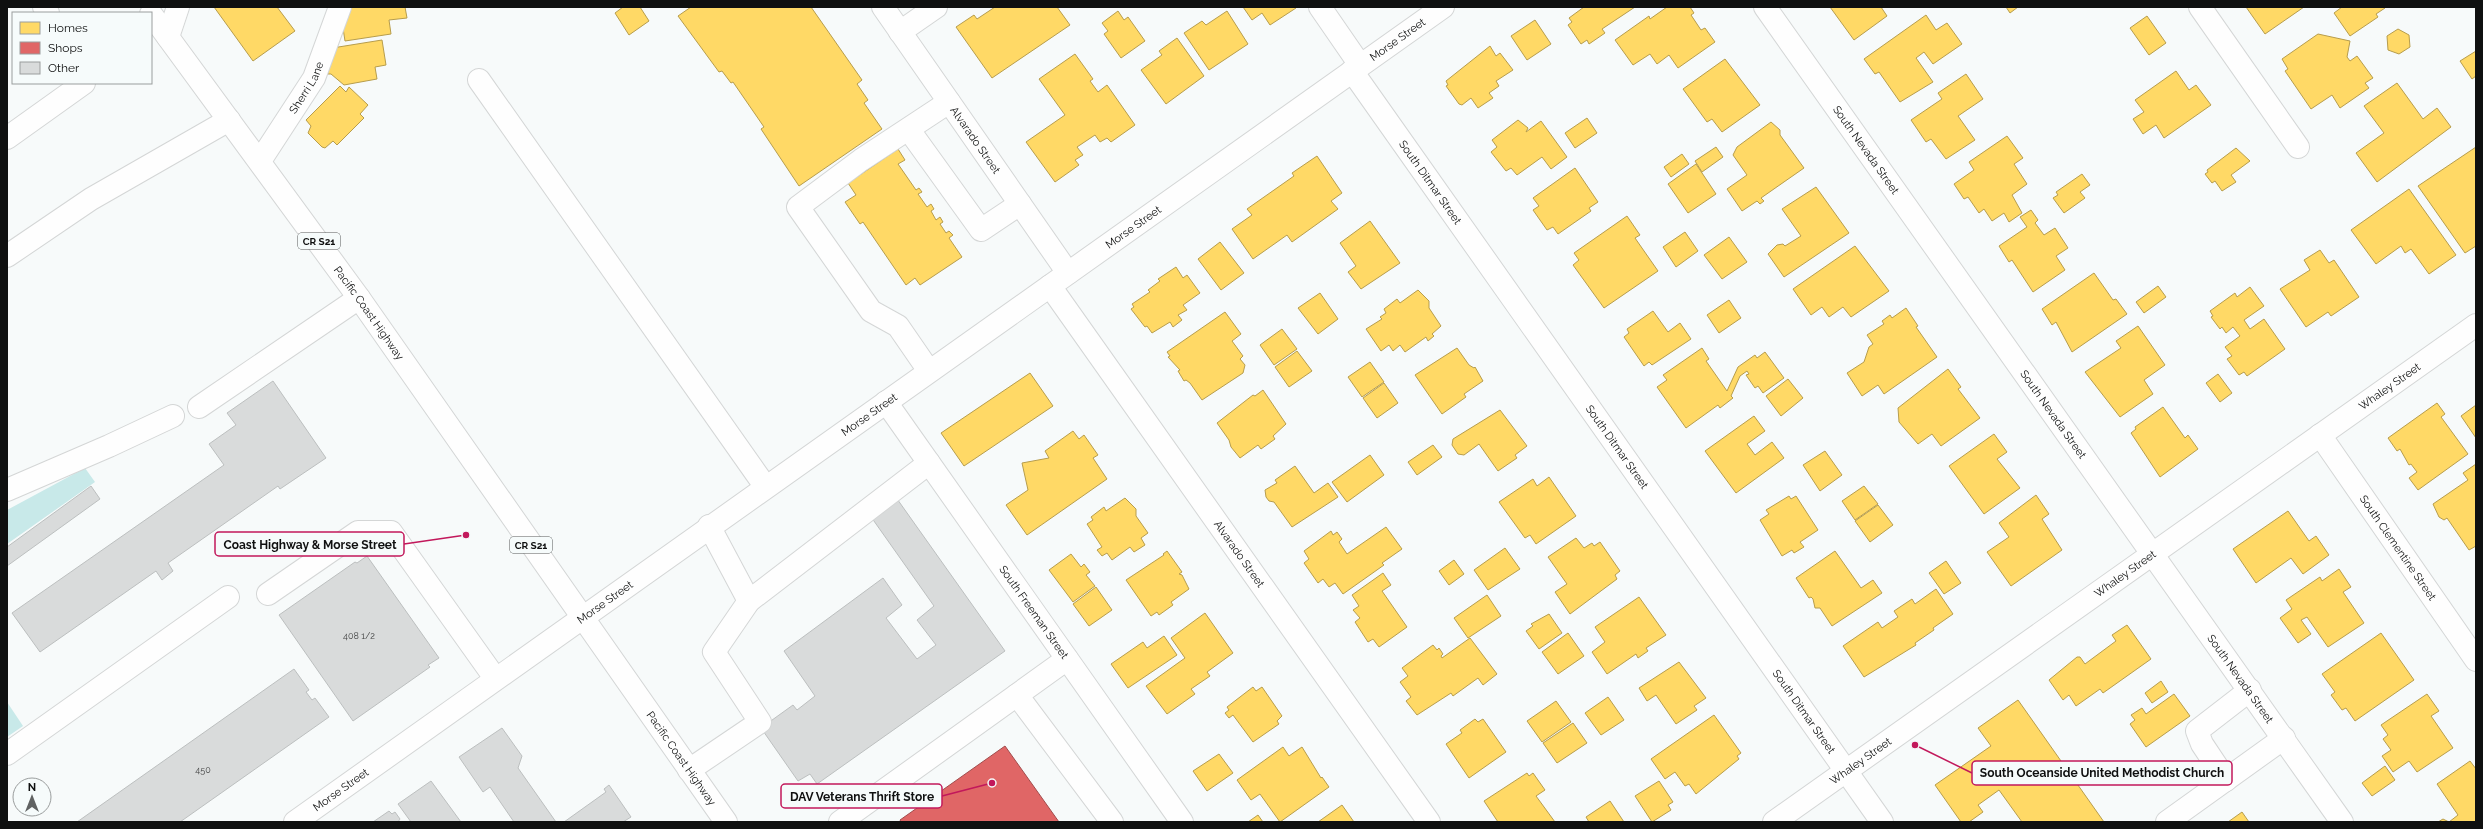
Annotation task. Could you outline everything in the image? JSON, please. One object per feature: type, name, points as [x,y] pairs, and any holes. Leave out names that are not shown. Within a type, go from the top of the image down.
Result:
[{"type":"street","points":[[156,25],[178,7]]},
{"type":"street","name":"Sherri Lane","points":[[260,161],[314,78],[340,7]]},
{"type":"street","name":"Alvarado Street","points":[[883,7],[1068,273]]},
{"type":"street","points":[[900,32],[936,7]]},
{"type":"street","name":"South Ditmar Street","points":[[1320,7],[1356,68],[1882,822]]},
{"type":"street","name":"Morse Street","points":[[294,822],[765,486],[930,371],[1443,7]]},
{"type":"street","name":"South Nevada Street","points":[[1765,7],[2342,822]]},
{"type":"street","points":[[2200,7],[2298,148]]},
{"type":"street","name":"Pacific Coast Highway","points":[[156,25],[230,120],[359,298],[726,822]]},
{"type":"street","points":[[479,80],[765,486]]},
{"type":"street","points":[[7,138],[83,84]]},
{"type":"street","points":[[930,371],[898,326],[871,311],[798,207],[861,160],[910,130],[949,102]]},
{"type":"street","points":[[7,256],[92,199],[230,120]]},
{"type":"street","points":[[910,130],[981,230],[1020,204]]},
{"type":"street","name":"Alvarado Street","points":[[1050,286],[1429,822]]},
{"type":"street","points":[[199,407],[359,298]]},
{"type":"street","name":"Whaley Street","points":[[1774,822],[2320,435],[2474,331]]},
{"type":"street","name":"South Freeman Street","points":[[886,402],[1182,822]]},
{"type":"street","points":[[7,490],[109,446],[173,416]]},
{"type":"street","name":"South Clementine Street","points":[[2320,435],[2476,660]]},
{"type":"street","points":[[690,770],[760,722],[714,652],[750,601],[929,463]]},
{"type":"street","points":[[709,526],[750,601]]},
{"type":"street","points":[[268,594],[358,532],[391,532],[495,678]]},
{"type":"street","points":[[7,754],[228,596]]},
{"type":"street","points":[[840,822],[1067,660]]},
{"type":"street","points":[[2226,780],[2202,744],[2197,731],[2250,690]]},
{"type":"street","points":[[1016,695],[1112,822]]},
{"type":"street","points":[[2168,822],[2284,738]]},
{"type":"shaded area","points":[[85,468],[95,482],[7,544],[7,510]]},
{"type":"shaded area","points":[[7,702],[23,726],[7,737]]},
{"type":"building: Homes","points":[[214,7],[277,7],[295,31],[253,61]]},
{"type":"building: Homes","points":[[343,7],[405,7],[407,18],[389,20],[391,34],[345,41],[341,15]]},
{"type":"building: Homes","points":[[623,7],[640,7],[649,21],[629,35],[615,13]]},
{"type":"building: Homes","points":[[691,7],[811,7],[862,80],[857,84],[868,100],[864,103],[882,129],[799,186],[761,129],[764,127],[733,82],[731,83],[722,71],[719,72],[678,16]]},
{"type":"building: Homes","points":[[995,7],[1057,7],[1070,25],[992,78],[956,27],[974,15],[977,19]]},
{"type":"building: Homes","points":[[1243,7],[1296,8],[1270,25],[1262,13],[1252,20]]},
{"type":"building: Homes","points":[[1584,7],[1635,7],[1602,29],[1605,33],[1589,44],[1587,40],[1581,44],[1568,25],[1572,22],[1569,18]]},
{"type":"building: Homes","points":[[1667,7],[1690,7],[1694,13],[1691,15],[1701,30],[1705,28],[1715,42],[1678,68],[1669,55],[1657,64],[1650,54],[1633,65],[1615,40],[1649,16],[1650,19]]},
{"type":"building: Homes","points":[[1830,7],[1881,7],[1887,16],[1854,40]]},
{"type":"building: Homes","points":[[2006,7],[2018,7],[2010,13]]},
{"type":"building: Homes","points":[[2246,7],[2304,7],[2265,34]]},
{"type":"building: Homes","points":[[2342,7],[2385,8],[2376,14],[2378,17],[2350,36],[2334,13]]},
{"type":"building: Homes","points":[[1118,11],[1124,20],[1128,17],[1145,41],[1121,58],[1104,34],[1108,31],[1102,23]]},
{"type":"building: Homes","points":[[1227,11],[1248,44],[1209,70],[1184,33],[1202,21],[1206,25]]},
{"type":"building: Homes","points":[[1926,15],[1936,30],[1947,23],[1962,44],[1933,64],[1924,52],[1916,58],[1933,82],[1900,102],[1879,72],[1875,74],[1864,59]]},
{"type":"building: Homes","points":[[2147,16],[2166,43],[2149,55],[2130,28]]},
{"type":"building: Homes","points":[[1535,20],[1551,44],[1527,60],[1511,36]]},
{"type":"building: Homes","points":[[2398,29],[2409,35],[2410,47],[2399,54],[2388,50],[2387,36]]},
{"type":"building: Homes","points":[[2318,34],[2350,41],[2347,57],[2350,61],[2357,56],[2373,78],[2365,83],[2369,88],[2340,108],[2332,95],[2311,109],[2285,71],[2288,69],[2282,59]]},
{"type":"building: Homes","points":[[1177,38],[1204,76],[1166,104],[1141,70],[1162,55],[1159,51]]},
{"type":"building: Homes","points":[[382,40],[386,65],[375,67],[377,79],[344,85],[331,74],[328,74],[326,49]]},
{"type":"building: Homes","points":[[1490,46],[1496,56],[1500,53],[1513,70],[1496,81],[1499,86],[1489,93],[1493,98],[1478,108],[1471,98],[1462,105],[1459,104],[1446,86],[1448,85],[1446,81]]},
{"type":"building: Homes","points":[[2476,51],[2476,76],[2472,79],[2460,61]]},
{"type":"building: Homes","points":[[1075,54],[1093,79],[1090,81],[1098,92],[1107,85],[1135,125],[1111,142],[1107,138],[1100,142],[1095,135],[1077,147],[1083,155],[1075,160],[1079,165],[1055,182],[1026,142],[1065,115],[1039,79]]},
{"type":"building: Homes","points":[[1725,59],[1760,105],[1722,132],[1712,119],[1707,122],[1683,89]]},
{"type":"building: Homes","points":[[2176,71],[2189,90],[2196,85],[2211,105],[2164,138],[2156,125],[2143,134],[2133,119],[2144,112],[2135,100]]},
{"type":"building: Homes","points":[[1966,74],[1983,99],[1958,116],[1975,140],[1946,159],[1931,139],[1926,142],[1911,120],[1942,99],[1938,93]]},
{"type":"building: Homes","points":[[2397,83],[2423,119],[2437,108],[2451,127],[2377,182],[2356,153],[2384,133],[2364,106]]},
{"type":"building: Homes","points":[[340,86],[346,92],[349,87],[368,105],[360,114],[364,118],[337,145],[333,141],[325,148],[322,147],[308,133],[311,126],[306,120]]},
{"type":"building: Homes","points":[[1587,118],[1597,133],[1575,148],[1565,133]]},
{"type":"building: Homes","points":[[1518,120],[1528,128],[1526,132],[1541,121],[1567,157],[1551,169],[1542,157],[1517,175],[1511,168],[1506,171],[1491,152],[1497,147],[1492,140]]},
{"type":"building: Homes","points":[[1771,122],[1780,130],[1780,135],[1804,168],[1761,198],[1764,201],[1760,204],[1757,201],[1742,211],[1727,189],[1747,175],[1733,155],[1737,147]]},
{"type":"building: Homes","points":[[2007,136],[2023,158],[2014,164],[2027,184],[2012,195],[2022,213],[2009,222],[2004,213],[1992,221],[1984,209],[1979,213],[1968,197],[1964,199],[1954,184],[1974,170],[1969,162]]},
{"type":"building: Homes","points":[[1716,147],[1723,157],[1702,172],[1695,161]]},
{"type":"building: Homes","points":[[2476,147],[2476,246],[2465,253],[2418,186]]},
{"type":"building: Homes","points":[[2236,148],[2250,161],[2231,175],[2236,182],[2222,191],[2215,181],[2212,183],[2205,174],[2208,172],[2207,170]]},
{"type":"building: Homes","points":[[898,149],[905,160],[898,164],[916,190],[919,188],[922,192],[918,194],[927,207],[931,204],[934,209],[931,211],[936,220],[940,217],[943,222],[940,224],[946,233],[949,231],[953,235],[949,238],[962,257],[920,285],[915,278],[906,285],[863,222],[860,224],[845,202],[856,195],[848,183]]},
{"type":"building: Homes","points":[[1682,154],[1689,164],[1671,177],[1664,167]]},
{"type":"building: Homes","points":[[1317,156],[1342,193],[1331,201],[1338,209],[1292,242],[1287,235],[1253,259],[1232,229],[1252,215],[1247,209],[1294,176],[1292,173]]},
{"type":"building: Homes","points":[[1696,164],[1716,194],[1688,213],[1668,184]]},
{"type":"building: Homes","points":[[1575,168],[1598,202],[1589,208],[1591,211],[1558,234],[1553,227],[1547,230],[1533,210],[1539,206],[1533,198]]},
{"type":"building: Homes","points":[[2082,174],[2090,185],[2080,192],[2085,198],[2064,213],[2053,198],[2058,195],[2056,192]]},
{"type":"building: Homes","points":[[1816,187],[1849,233],[1784,277],[1768,254],[1777,245],[1783,244],[1785,246],[1801,236],[1782,209]]},
{"type":"building: Homes","points":[[2409,189],[2456,255],[2429,274],[2411,249],[2405,253],[2401,246],[2376,264],[2351,230]]},
{"type":"building: Homes","points":[[2031,210],[2038,220],[2035,223],[2044,235],[2055,228],[2068,248],[2056,256],[2065,270],[2033,292],[2012,260],[2009,262],[1999,246],[2027,227],[2020,217]]},
{"type":"building: Homes","points":[[1627,216],[1640,235],[1635,238],[1658,271],[1604,308],[1573,265],[1579,260],[1574,253]]},
{"type":"building: Homes","points":[[1370,221],[1400,263],[1361,289],[1348,272],[1356,266],[1340,243]]},
{"type":"building: Homes","points":[[1685,232],[1698,251],[1676,267],[1663,247]]},
{"type":"building: Homes","points":[[1729,237],[1747,262],[1722,279],[1704,255]]},
{"type":"building: Homes","points":[[1220,242],[1244,273],[1221,290],[1198,259]]},
{"type":"building: Homes","points":[[1855,246],[1889,291],[1851,317],[1843,307],[1829,317],[1822,307],[1811,315],[1793,289]]},
{"type":"building: Homes","points":[[2320,250],[2329,263],[2334,260],[2359,297],[2331,316],[2328,312],[2306,327],[2280,289],[2310,270],[2304,260]]},
{"type":"building: Homes","points":[[1176,267],[1183,278],[1187,275],[1200,293],[1183,305],[1187,310],[1178,315],[1182,320],[1173,327],[1170,322],[1152,333],[1147,326],[1145,327],[1131,309],[1134,307],[1132,304],[1150,292],[1148,290],[1160,281],[1158,279]]},
{"type":"building: Homes","points":[[2094,273],[2113,300],[2116,299],[2127,314],[2072,352],[2056,322],[2052,325],[2042,309]]},
{"type":"building: Homes","points":[[2158,286],[2166,297],[2144,313],[2136,302]]},
{"type":"building: Homes","points":[[2250,287],[2264,306],[2244,320],[2250,329],[2264,319],[2285,349],[2247,376],[2244,372],[2239,375],[2227,359],[2232,356],[2225,347],[2240,336],[2233,327],[2226,333],[2222,327],[2220,329],[2211,317],[2213,316],[2210,311],[2235,293],[2237,297]]},
{"type":"building: Homes","points":[[1418,290],[1429,301],[1429,308],[1441,326],[1432,334],[1434,336],[1428,341],[1426,337],[1405,352],[1400,345],[1393,351],[1389,345],[1381,351],[1366,329],[1382,319],[1380,317],[1386,313],[1384,309],[1397,299],[1400,303]]},
{"type":"building: Homes","points":[[1320,293],[1338,319],[1318,334],[1298,308]]},
{"type":"building: Homes","points":[[1729,300],[1741,318],[1719,333],[1707,315]]},
{"type":"building: Homes","points":[[1906,308],[1918,326],[1916,327],[1937,357],[1884,394],[1878,385],[1862,396],[1847,373],[1864,362],[1869,347],[1873,344],[1867,335],[1884,324],[1882,321],[1890,315],[1892,318]]},
{"type":"building: Homes","points":[[1653,311],[1668,332],[1680,323],[1691,339],[1652,365],[1649,362],[1644,366],[1624,337],[1629,333],[1627,329]]},
{"type":"building: Homes","points":[[1225,312],[1241,334],[1232,341],[1243,356],[1240,359],[1245,365],[1243,373],[1202,400],[1190,383],[1186,380],[1184,381],[1178,371],[1180,370],[1168,357],[1170,356],[1167,352]]},
{"type":"building: Homes","points":[[2138,326],[2165,365],[2144,380],[2153,394],[2120,417],[2085,372],[2121,348],[2116,341]]},
{"type":"building: Homes","points":[[1282,329],[1297,349],[1274,365],[1260,345]]},
{"type":"building: Homes","points":[[1457,348],[1469,365],[1474,368],[1475,367],[1483,381],[1464,394],[1466,397],[1442,414],[1415,375]]},
{"type":"building: Homes","points":[[1702,348],[1709,359],[1706,361],[1727,391],[1738,367],[1755,355],[1757,358],[1765,352],[1784,378],[1763,393],[1758,386],[1755,388],[1746,375],[1749,374],[1747,371],[1740,376],[1731,396],[1733,398],[1720,408],[1718,405],[1686,428],[1657,387],[1667,380],[1663,375]]},
{"type":"building: Homes","points":[[1297,351],[1312,371],[1289,387],[1275,367]]},
{"type":"building: Homes","points":[[1370,362],[1384,382],[1362,397],[1348,377]]},
{"type":"building: Homes","points":[[1948,369],[1961,387],[1958,389],[1980,418],[1941,446],[1932,434],[1918,444],[1899,422],[1898,408]]},
{"type":"building: Homes","points":[[1030,373],[1053,406],[964,466],[941,433]]},
{"type":"building: Homes","points":[[2218,374],[2232,393],[2220,402],[2206,383]]},
{"type":"building: Homes","points":[[1788,379],[1803,398],[1781,416],[1766,396]]},
{"type":"building: Homes","points":[[1384,383],[1398,403],[1377,418],[1363,398]]},
{"type":"building: Homes","points":[[1263,390],[1286,424],[1273,436],[1275,439],[1261,449],[1258,445],[1240,458],[1231,447],[1229,440],[1217,423],[1253,395],[1255,396]]},
{"type":"building: Homes","points":[[2437,403],[2445,414],[2441,417],[2468,454],[2418,490],[2409,478],[2417,472],[2411,464],[2409,465],[2400,449],[2397,451],[2388,438]]},
{"type":"building: Homes","points":[[2476,405],[2476,438],[2461,416]]},
{"type":"building: Homes","points":[[2163,407],[2185,438],[2188,435],[2198,449],[2160,477],[2131,433],[2136,429],[2135,427]]},
{"type":"building: Homes","points":[[1500,410],[1527,446],[1515,455],[1517,458],[1498,471],[1479,444],[1464,455],[1458,454],[1452,445],[1453,439]]},
{"type":"building: Homes","points":[[1754,416],[1765,431],[1747,444],[1755,455],[1772,442],[1784,458],[1736,493],[1705,451]]},
{"type":"building: Homes","points":[[1073,431],[1079,439],[1084,435],[1098,455],[1093,458],[1107,479],[1027,535],[1006,505],[1028,490],[1022,463],[1049,458],[1045,451]]},
{"type":"building: Homes","points":[[1994,434],[2007,452],[1997,459],[2020,488],[1984,514],[1949,466]]},
{"type":"building: Homes","points":[[1433,445],[1442,457],[1417,475],[1408,462]]},
{"type":"building: Homes","points":[[1825,451],[1842,475],[1820,491],[1803,465]]},
{"type":"building: Homes","points":[[1370,455],[1384,475],[1347,502],[1332,482]]},
{"type":"building: Homes","points":[[2476,464],[2476,546],[2469,550],[2447,518],[2444,520],[2439,517],[2433,504],[2468,480],[2463,473]]},
{"type":"building: Homes","points":[[1295,466],[1314,493],[1328,483],[1338,497],[1292,527],[1274,502],[1269,501],[1266,497],[1265,490],[1277,483],[1275,480]]},
{"type":"building: Homes","points":[[1549,477],[1576,516],[1536,544],[1530,535],[1525,538],[1499,502],[1533,479],[1537,486]]},
{"type":"building: Homes","points":[[1864,486],[1878,504],[1855,520],[1842,501]]},
{"type":"building: Homes","points":[[2036,495],[2049,514],[2042,519],[2062,550],[2011,586],[1987,552],[2009,537],[1999,523]]},
{"type":"building: Homes","points":[[1789,496],[1791,499],[1796,496],[1818,530],[1800,542],[1804,547],[1794,553],[1792,550],[1782,556],[1760,520],[1769,514],[1766,510]]},
{"type":"building: Homes","points":[[1125,498],[1136,509],[1136,516],[1148,533],[1141,538],[1145,545],[1134,552],[1130,547],[1112,560],[1107,553],[1102,556],[1097,550],[1102,547],[1087,524],[1093,520],[1091,517],[1104,507],[1106,511]]},
{"type":"building: Homes","points":[[1878,505],[1893,525],[1870,542],[1855,521]]},
{"type":"building: Homes","points":[[2288,511],[2309,541],[2316,536],[2329,555],[2303,574],[2291,558],[2256,583],[2233,549]]},
{"type":"building: Homes","points":[[1386,527],[1402,549],[1382,563],[1384,565],[1343,594],[1335,583],[1329,587],[1323,579],[1318,583],[1304,563],[1309,559],[1304,551],[1331,531],[1333,535],[1337,532],[1342,539],[1339,542],[1347,554]]},
{"type":"building: Homes","points":[[1576,538],[1584,548],[1592,543],[1594,546],[1600,542],[1620,571],[1615,575],[1617,579],[1570,614],[1555,592],[1567,584],[1548,557]]},
{"type":"building: Homes","points":[[1505,548],[1520,569],[1488,590],[1474,570]]},
{"type":"building: Homes","points":[[1167,551],[1182,572],[1179,574],[1182,575],[1189,589],[1171,602],[1173,605],[1159,615],[1157,612],[1151,616],[1126,580],[1164,555],[1163,554]]},
{"type":"building: Homes","points":[[1835,551],[1861,588],[1873,580],[1882,593],[1832,626],[1820,608],[1815,608],[1813,599],[1811,597],[1809,598],[1796,578]]},
{"type":"building: Homes","points":[[1071,554],[1081,567],[1084,564],[1090,572],[1086,575],[1095,586],[1073,602],[1049,570]]},
{"type":"building: Homes","points":[[1454,560],[1464,574],[1449,585],[1439,571]]},
{"type":"building: Homes","points":[[1946,561],[1961,583],[1944,594],[1929,573]]},
{"type":"building: Homes","points":[[2339,569],[2351,587],[2343,592],[2364,623],[2328,647],[2307,617],[2301,620],[2311,634],[2298,643],[2280,618],[2292,609],[2286,600],[2320,577],[2322,581]]},
{"type":"building: Homes","points":[[1383,573],[1391,585],[1382,591],[1407,627],[1379,647],[1373,639],[1368,642],[1355,622],[1360,618],[1353,610],[1359,606],[1352,595]]},
{"type":"building: Homes","points":[[1096,587],[1112,610],[1089,626],[1073,604]]},
{"type":"building: Homes","points":[[1936,589],[1953,614],[1915,643],[1916,645],[1864,677],[1843,646],[1878,622],[1882,628],[1898,617],[1894,611],[1912,599],[1915,604]]},
{"type":"building: Homes","points":[[1487,595],[1501,616],[1468,638],[1454,618]]},
{"type":"building: Homes","points":[[1639,597],[1666,635],[1646,648],[1648,651],[1638,658],[1636,654],[1607,674],[1592,652],[1605,642],[1595,627]]},
{"type":"building: Homes","points":[[1205,613],[1233,653],[1207,672],[1210,676],[1191,689],[1195,694],[1167,714],[1146,686],[1185,658],[1171,638]]},
{"type":"building: Homes","points":[[1549,614],[1562,633],[1539,649],[1526,631],[1533,626],[1531,624]]},
{"type":"building: Homes","points":[[2127,625],[2151,659],[2103,693],[2100,689],[2076,706],[2069,695],[2063,700],[2049,680],[2077,657],[2080,657],[2085,664],[2116,641],[2112,635]]},
{"type":"building: Homes","points":[[1568,633],[1584,656],[1558,674],[1542,652]]},
{"type":"building: Homes","points":[[2381,633],[2414,680],[2355,721],[2346,708],[2342,710],[2331,695],[2335,692],[2322,674]]},
{"type":"building: Homes","points":[[1164,636],[1177,655],[1128,688],[1111,664],[1143,642],[1147,648]]},
{"type":"building: Homes","points":[[1470,638],[1497,674],[1483,685],[1478,678],[1453,696],[1451,693],[1417,715],[1406,701],[1411,697],[1400,682],[1408,676],[1402,668],[1433,645],[1437,650],[1439,648],[1443,654],[1441,656],[1442,658]]},
{"type":"building: Homes","points":[[1679,662],[1706,698],[1694,706],[1697,710],[1676,724],[1656,695],[1647,701],[1639,688]]},
{"type":"building: Homes","points":[[2161,681],[2168,692],[2152,703],[2145,693]]},
{"type":"building: Homes","points":[[1253,687],[1256,691],[1262,687],[1282,716],[1277,721],[1279,724],[1253,742],[1233,715],[1229,718],[1225,713],[1229,710],[1227,707]]},
{"type":"building: Homes","points":[[2174,694],[2190,716],[2146,747],[2130,724],[2135,720],[2131,715],[2142,708],[2146,714]]},
{"type":"building: Homes","points":[[2427,694],[2439,711],[2431,716],[2453,748],[2417,772],[2409,761],[2393,772],[2382,756],[2391,750],[2383,739],[2388,735],[2381,725]]},
{"type":"building: Homes","points":[[1608,697],[1624,720],[1601,735],[1585,713]]},
{"type":"building: Homes","points":[[2018,700],[2104,822],[2022,822],[1999,790],[1978,805],[1983,812],[1969,822],[1961,822],[1935,785],[1991,746],[1978,728]]},
{"type":"building: Homes","points":[[1556,701],[1571,722],[1542,742],[1527,721]]},
{"type":"building: Homes","points":[[1714,715],[1741,753],[1737,756],[1739,759],[1696,794],[1689,784],[1685,786],[1675,772],[1665,779],[1651,759]]},
{"type":"building: Homes","points":[[1475,719],[1478,722],[1483,719],[1506,752],[1469,778],[1446,744],[1462,733],[1460,730]]},
{"type":"building: Homes","points":[[1573,723],[1587,743],[1557,763],[1543,743]]},
{"type":"building: Homes","points":[[1283,747],[1289,756],[1302,747],[1321,778],[1322,777],[1329,787],[1280,822],[1260,794],[1251,800],[1237,780]]},
{"type":"building: Homes","points":[[1219,754],[1233,773],[1207,791],[1193,771]]},
{"type":"building: Homes","points":[[2470,761],[2476,769],[2476,822],[2449,822],[2458,815],[2437,784]]},
{"type":"building: Homes","points":[[2385,766],[2395,780],[2372,796],[2362,783]]},
{"type":"building: Homes","points":[[1527,773],[1529,776],[1533,773],[1545,790],[1536,796],[1555,822],[1498,822],[1484,801]]},
{"type":"building: Homes","points":[[1659,781],[1673,802],[1668,805],[1671,810],[1652,822],[1635,796]]},
{"type":"building: Homes","points":[[1610,801],[1624,822],[1589,822],[1586,817]]},
{"type":"building: Homes","points":[[1342,805],[1354,822],[1318,822]]},
{"type":"building: Homes","points":[[2242,812],[2249,822],[2228,822]]},
{"type":"building: Homes","points":[[1258,815],[1263,822],[1248,822]]},
{"type":"building: Homes","points":[[2443,819],[2449,822],[2438,822]]},
{"type":"building: Shops","points":[[1005,746],[1059,822],[901,822],[900,820]]},
{"type":"building: Other","points":[[273,381],[326,458],[280,489],[278,486],[168,563],[173,571],[162,580],[156,571],[40,652],[12,613],[224,465],[209,444],[236,425],[227,413]]},
{"type":"building: Other","points":[[91,486],[100,499],[7,566],[7,547]]},
{"type":"building: Other","points":[[895,496],[1005,651],[817,784],[810,774],[798,781],[761,728],[793,705],[797,710],[815,696],[784,651],[883,578],[902,605],[886,618],[917,659],[936,645],[917,620],[934,606],[869,514]]},
{"type":"building: Other","points":[[367,556],[439,658],[428,665],[430,667],[353,721],[279,615],[355,562],[357,563]]},
{"type":"building: Other","points":[[294,669],[309,690],[306,692],[312,700],[315,698],[329,717],[180,822],[77,822]]},
{"type":"building: Other","points":[[502,728],[522,756],[518,768],[556,822],[514,822],[490,787],[483,792],[459,757]]},
{"type":"building: Other","points":[[431,781],[461,822],[411,822],[398,804]]},
{"type":"building: Other","points":[[609,785],[631,817],[623,822],[564,822],[606,792],[604,789]]},
{"type":"building: Other","points":[[389,811],[392,814],[395,812],[400,819],[398,822],[373,822]]},
{"type":"place","name":"Coast Highway & Morse Street","points":[[466,535]]},
{"type":"place","name":"South Oceanside United Methodist Church","points":[[1915,745]]},
{"type":"place","name":"DAV Veterans Thrift Store","points":[[992,783]]}]
